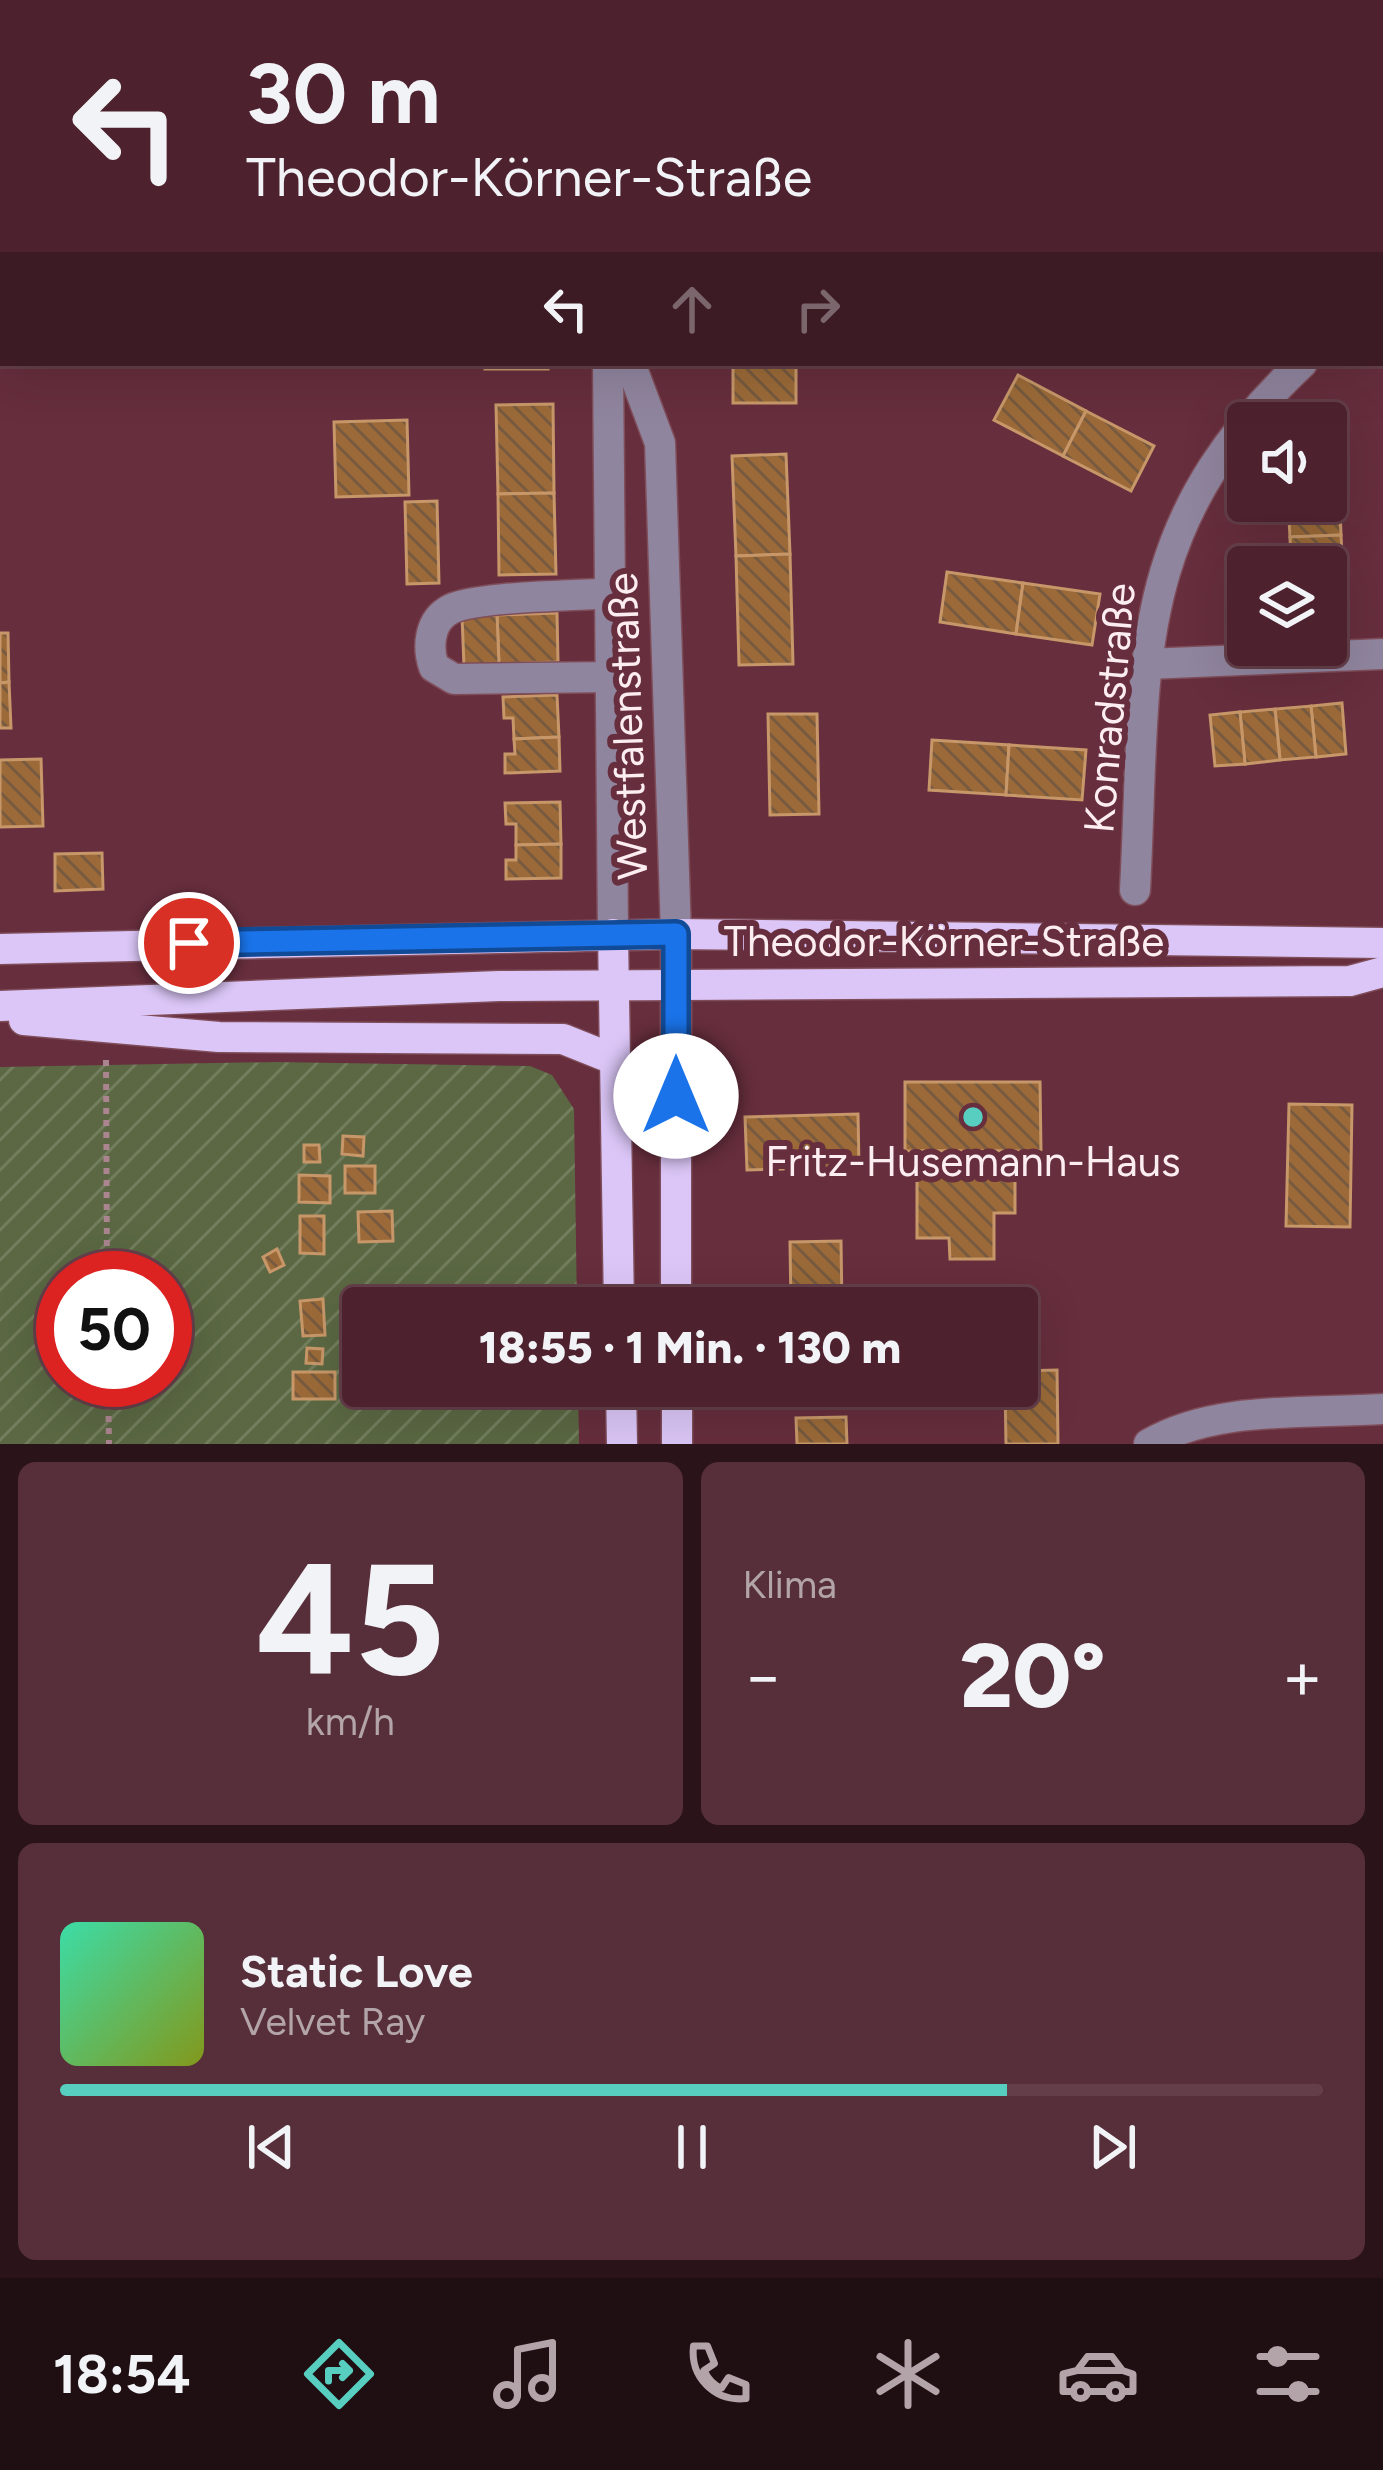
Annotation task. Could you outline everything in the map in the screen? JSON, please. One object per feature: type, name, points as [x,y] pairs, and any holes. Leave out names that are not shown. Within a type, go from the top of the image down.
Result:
[{"type":"main road","name":"Theodor-Körner-Straße","points":[[0,949],[613,934],[1383,943]]},
{"type":"main road","name":"Westfalenstraße","points":[[613,934],[619,1287]]},
{"type":"main road","name":"Westfalenstraße","points":[[676,934],[676,1287]]},
{"type":"main road","name":"Theodor-Körner-Straße","points":[[0,1006],[272,992],[612,984],[1350,981],[1383,972]]},
{"type":"main road","points":[[0,1017],[219,1037],[562,1039],[614,1059]]},
{"type":"main road","points":[[621,1407],[622,1444]]},
{"type":"main road","points":[[677,1407],[677,1444]]},
{"type":"street","name":"Westfalenstraße","points":[[608,366],[613,934]]},
{"type":"street","name":"Westfalenstraße","points":[[631,366],[660,443],[676,934]]},
{"type":"street","name":"Konradstraße","points":[[1136,890],[1152,608],[1182,518],[1253,410],[1299,366]]},
{"type":"street","points":[[611,593],[456,607],[440,619],[429,651],[434,667],[454,679],[612,677]]},
{"type":"street","points":[[1148,664],[1383,654]]},
{"type":"street","points":[[1149,1444],[1173,1430],[1220,1420],[1383,1408]]},
{"type":"path","points":[[106,1028],[107,1251]]},
{"type":"path","points":[[108,1407],[109,1444]]},
{"type":"green space","points":[[275,1062],[530,1066],[552,1075],[574,1109],[577,1287],[342,1287],[342,1407],[578,1407],[579,1444],[0,1444],[0,1067]]},
{"type":"building","points":[[485,366],[548,366],[548,369]]},
{"type":"building","points":[[733,366],[796,366],[796,403],[733,403]]},
{"type":"building","points":[[1018,375],[1086,411],[1063,456],[994,420]]},
{"type":"building","points":[[553,404],[554,493],[498,494],[496,405]]},
{"type":"building","points":[[1086,411],[1154,446],[1131,491],[1063,456]]},
{"type":"building","points":[[407,420],[409,495],[336,497],[334,422]]},
{"type":"building","points":[[786,454],[790,554],[736,556],[732,456]]},
{"type":"building","points":[[554,493],[556,574],[499,575],[498,494]]},
{"type":"building","points":[[437,501],[439,583],[407,584],[405,502]]},
{"type":"building","points":[[1289,522],[1340,522],[1341,535],[1290,537]]},
{"type":"building","points":[[1341,535],[1342,546],[1290,546],[1290,537]]},
{"type":"building","points":[[790,554],[793,664],[739,665],[736,556]]},
{"type":"building","points":[[947,572],[1023,583],[1016,634],[940,622]]},
{"type":"building","points":[[1023,583],[1100,594],[1092,645],[1016,634]]},
{"type":"building","points":[[557,613],[558,662],[499,664],[497,615]]},
{"type":"building","points":[[497,615],[499,664],[464,666],[462,616]]},
{"type":"building","points":[[0,633],[8,633],[9,682],[0,683]]},
{"type":"building","points":[[9,682],[11,728],[0,728],[0,683]]},
{"type":"building","points":[[557,695],[559,737],[514,739],[513,718],[504,718],[503,697]]},
{"type":"building","points":[[1342,703],[1346,754],[1316,757],[1311,706]]},
{"type":"building","points":[[1311,706],[1316,757],[1280,760],[1275,709]]},
{"type":"building","points":[[1275,709],[1280,760],[1245,764],[1240,712]]},
{"type":"building","points":[[1240,712],[1245,764],[1215,766],[1210,715]]},
{"type":"building","points":[[768,714],[817,714],[819,814],[770,815]]},
{"type":"building","points":[[559,737],[560,771],[505,773],[505,754],[515,754],[514,739]]},
{"type":"building","points":[[932,740],[1009,745],[1006,795],[929,790]]},
{"type":"building","points":[[1009,745],[1086,750],[1082,800],[1006,795]]},
{"type":"building","points":[[41,759],[43,826],[0,827],[0,760]]},
{"type":"building","points":[[560,802],[561,844],[516,845],[516,824],[506,824],[505,803]]},
{"type":"building","points":[[561,844],[561,878],[506,879],[506,860],[516,860],[516,845]]},
{"type":"building","points":[[102,853],[103,889],[55,891],[55,854]]},
{"type":"building","name":"Fritz-Husemann-Haus","points":[[905,1082],[1040,1082],[1041,1151],[905,1151]]},
{"type":"building","points":[[1289,1104],[1352,1105],[1350,1227],[1286,1226]]},
{"type":"building","points":[[858,1114],[859,1167],[747,1170],[745,1117]]},
{"type":"building","points":[[343,1136],[364,1137],[363,1156],[342,1154]]},
{"type":"building","points":[[304,1145],[319,1145],[320,1162],[304,1162]]},
{"type":"building","name":"Fritz-Husemann-Haus","points":[[917,1151],[1015,1151],[1015,1213],[994,1213],[994,1259],[950,1259],[949,1238],[917,1238]]},
{"type":"building","points":[[345,1166],[375,1166],[375,1193],[345,1193]]},
{"type":"building","points":[[299,1175],[330,1176],[330,1203],[299,1202]]},
{"type":"building","points":[[392,1211],[393,1241],[359,1242],[358,1212]]},
{"type":"building","points":[[300,1216],[324,1216],[324,1254],[300,1253]]},
{"type":"building","points":[[841,1241],[842,1287],[791,1287],[790,1242]]},
{"type":"building","points":[[277,1249],[284,1265],[270,1272],[263,1257]]},
{"type":"building","points":[[323,1299],[325,1335],[303,1336],[300,1301]]},
{"type":"building","points":[[307,1348],[323,1349],[322,1364],[306,1363]]},
{"type":"building","points":[[1038,1370],[1057,1370],[1058,1444],[1006,1444],[1005,1407],[1038,1407]]},
{"type":"building","points":[[293,1372],[335,1372],[335,1399],[293,1399]]},
{"type":"building","points":[[846,1417],[847,1444],[797,1444],[796,1418]]},
{"type":"place","name":"Fritz-Husemann-Haus","points":[[973,1117]]},
{"type":"route","points":[[189,943],[676,934],[676,1096]]}]
